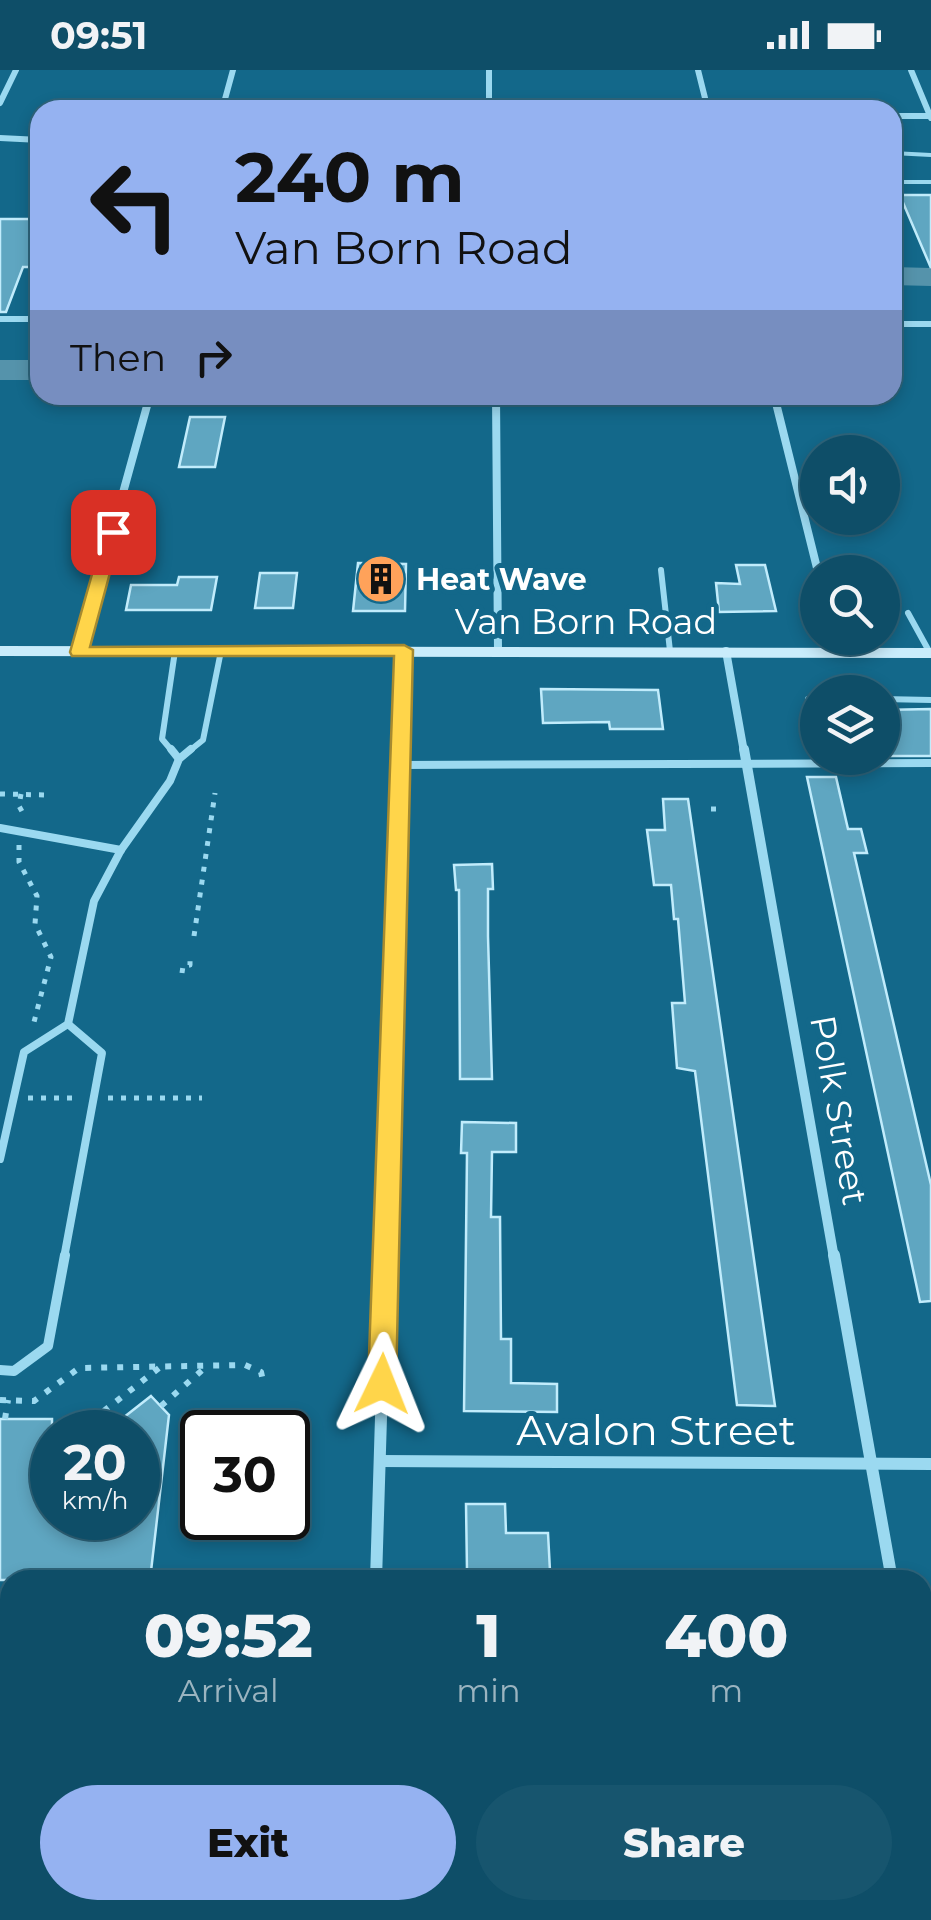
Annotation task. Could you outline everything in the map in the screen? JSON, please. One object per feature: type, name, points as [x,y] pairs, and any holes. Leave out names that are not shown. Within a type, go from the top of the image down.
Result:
[{"type":"main road","name":"Van Born Road","points":[[0,651],[726,652],[800,647]]},
{"type":"main road","name":"Van Born Road","points":[[900,650],[931,652]]},
{"type":"street","points":[[0,103],[16,70]]},
{"type":"street","points":[[224,100],[232,70]]},
{"type":"street","points":[[489,70],[489,100]]},
{"type":"street","points":[[698,70],[706,100]]},
{"type":"street","points":[[902,116],[931,116],[910,70]]},
{"type":"street","points":[[0,138],[30,140]]},
{"type":"street","points":[[0,319],[30,319]]},
{"type":"street","points":[[902,324],[931,324]]},
{"type":"street","points":[[79,652],[147,405]]},
{"type":"street","points":[[496,405],[498,650]]},
{"type":"street","points":[[776,405],[814,555]]},
{"type":"street","points":[[376,1570],[404,650]]},
{"type":"street","name":"Polk Street","points":[[726,652],[890,1570]]},
{"type":"street","name":"Avalon Street","points":[[380,1461],[931,1464]]},
{"type":"lane","points":[[902,154],[931,155]]},
{"type":"lane","points":[[902,182],[931,182]]},
{"type":"lane","points":[[661,570],[670,651]]},
{"type":"lane","points":[[908,613],[931,652]]},
{"type":"lane","points":[[0,1159],[24,1052],[68,1024],[94,901],[121,850],[154,808],[179,759],[203,740],[222,651]]},
{"type":"lane","points":[[175,652],[162,740],[179,759]]},
{"type":"lane","points":[[900,699],[931,700]]},
{"type":"lane","points":[[400,764],[931,763]]},
{"type":"lane","points":[[0,828],[121,850]]},
{"type":"lane","points":[[0,1370],[14,1370],[48,1346],[102,1053],[68,1024]]},
{"type":"path","points":[[0,794],[48,795]]},
{"type":"path","points":[[21,794],[19,806],[25,820]]},
{"type":"path","points":[[194,936],[214,794]]},
{"type":"path","points":[[711,810],[724,810]]},
{"type":"path","points":[[19,842],[19,862],[36,896],[34,924],[52,957],[39,1014],[30,1026]]},
{"type":"path","points":[[182,973],[183,966],[190,962]]},
{"type":"path","points":[[106,1410],[161,1366]]},
{"type":"path","points":[[161,1406],[207,1366]]},
{"type":"path","points":[[5,1419],[4,1400],[34,1401],[79,1368],[252,1366],[261,1372],[264,1385]]},
{"type":"building","points":[[902,195],[931,195],[931,268],[902,200]]},
{"type":"building","points":[[0,219],[30,219],[30,267],[23,267],[6,312],[0,312]]},
{"type":"building","points":[[190,417],[225,417],[215,467],[179,467]]},
{"type":"building","name":"Heat Wave","points":[[358,563],[406,564],[405,611],[353,611]]},
{"type":"building","points":[[736,565],[765,565],[776,611],[719,612],[716,583],[740,584]]},
{"type":"building","points":[[260,573],[297,573],[293,608],[255,608]]},
{"type":"building","points":[[179,577],[217,577],[211,610],[126,610],[131,585],[177,585]]},
{"type":"building","points":[[541,689],[658,690],[663,729],[610,729],[609,722],[543,723]]},
{"type":"building","points":[[931,709],[931,756],[900,756],[900,710]]},
{"type":"building","points":[[807,777],[836,777],[848,829],[861,829],[867,853],[854,853],[931,1185],[931,1301],[920,1302]]},
{"type":"building","points":[[663,799],[688,799],[775,1406],[737,1405],[695,1071],[677,1068],[672,1003],[685,1003],[678,919],[674,919],[671,885],[654,885],[647,830],[665,830]]},
{"type":"building","points":[[492,864],[488,936],[492,1079],[460,1079],[459,890],[454,865]]},
{"type":"building","points":[[462,1122],[516,1123],[516,1152],[492,1152],[491,1217],[500,1217],[501,1339],[511,1339],[511,1383],[557,1384],[557,1412],[464,1411],[467,1153],[461,1153]]},
{"type":"building","points":[[151,1396],[169,1415],[160,1493],[160,1410],[133,1410]]},
{"type":"building","points":[[0,1419],[30,1419],[30,1540],[155,1540],[151,1570],[0,1570]]},
{"type":"building","points":[[466,1504],[505,1504],[506,1533],[548,1533],[550,1570],[467,1570]]},
{"type":"waterway","points":[[902,276],[931,277]]},
{"type":"waterway","points":[[0,370],[30,370]]},
{"type":"place","name":"Heat Wave","points":[[381,579]]},
{"type":"route","points":[[113,532],[79,652],[404,650],[382,1384]]}]
